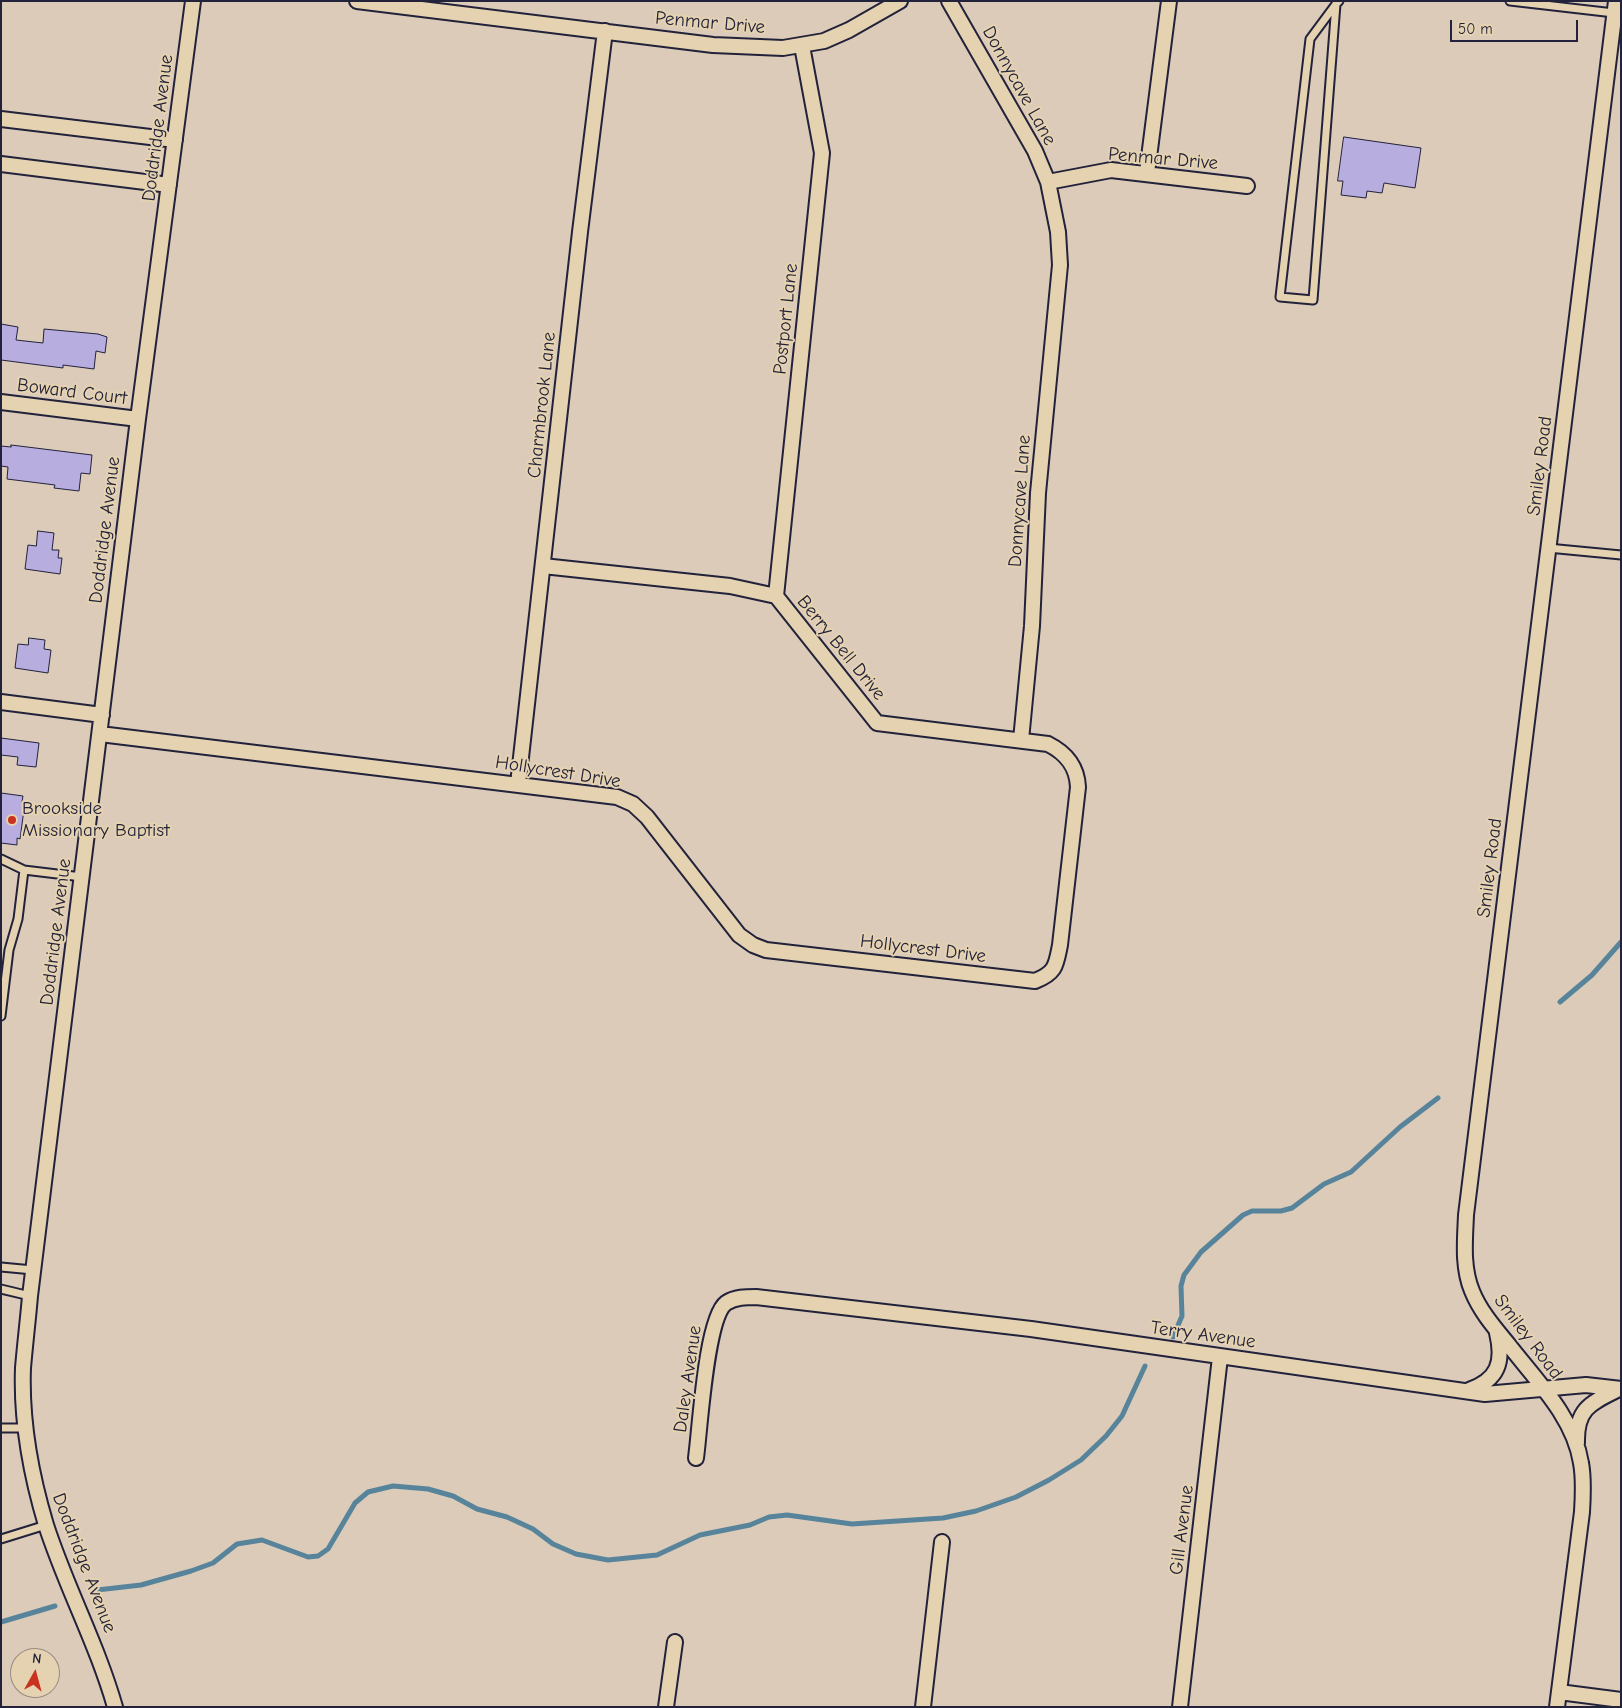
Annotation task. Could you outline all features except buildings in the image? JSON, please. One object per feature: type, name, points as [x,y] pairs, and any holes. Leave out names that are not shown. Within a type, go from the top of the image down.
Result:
[{"type":"street","name":"Doddridge Avenue","points":[[115,1707],[97,1651],[46,1525],[34,1478],[25,1428],[24,1367],[33,1270],[138,419],[193,1]]},
{"type":"street","name":"Penmar Drive","points":[[357,1],[712,45],[783,48],[824,41],[850,30],[900,1]]},
{"type":"street","name":"Donnycave Lane","points":[[949,1],[1035,151],[1048,182],[1058,232],[1060,265],[1038,493],[1032,626],[1021,740]]},
{"type":"street","points":[[1147,173],[1169,1]]},
{"type":"street","name":"Smiley Road","points":[[1557,1707],[1582,1512],[1581,1462],[1577,1448],[1561,1414],[1486,1317],[1472,1290],[1464,1257],[1466,1215],[1548,548],[1614,71],[1615,7]]},
{"type":"street","name":"Charmbrook Lane","points":[[518,784],[580,232],[605,31]]},
{"type":"street","name":"Postport Lane","points":[[776,596],[822,153],[802,46]]},
{"type":"street","points":[[1,119],[175,140]]},
{"type":"street","points":[[1,164],[169,185]]},
{"type":"street","name":"Penmar Drive","points":[[1048,182],[1111,170],[1247,186]]},
{"type":"street","name":"Boward Court","points":[[1,402],[138,419]]},
{"type":"street","name":"Berry Bell Drive","points":[[543,566],[730,586],[776,596],[877,723],[1021,740]]},
{"type":"street","points":[[1,702],[102,715]]},
{"type":"street","name":"Hollycrest Drive","points":[[100,734],[600,793],[618,797],[633,804],[647,817],[739,935],[753,945],[766,950],[1035,981],[1048,976],[1055,966],[1060,945],[1078,787],[1074,767],[1064,754],[1048,744],[1021,740]]},
{"type":"street","name":"Daley Avenue","points":[[696,1458],[711,1335],[717,1314],[726,1304],[739,1298],[780,1298]]},
{"type":"street","name":"Terry Avenue","points":[[780,1298],[1031,1329],[1485,1394],[1586,1385],[1620,1389]]},
{"type":"street","points":[[1466,1391],[1486,1384],[1495,1372],[1501,1348],[1496,1330]]},
{"type":"street","name":"Gill Avenue","points":[[1180,1707],[1220,1357]]},
{"type":"street","points":[[1577,1448],[1576,1426],[1588,1404],[1620,1389]]},
{"type":"street","points":[[923,1707],[942,1542]]},
{"type":"street","points":[[666,1707],[675,1642]]},
{"type":"street","points":[[1559,1692],[1621,1700]]},
{"type":"lane","points":[[1510,1],[1615,7]]},
{"type":"lane","points":[[1337,2],[1312,300],[1280,297],[1310,39],[1337,2]]},
{"type":"lane","points":[[1548,548],[1621,555]]},
{"type":"lane","points":[[1,859],[24,870],[82,877]]},
{"type":"lane","points":[[1,1016],[5,949],[18,919],[24,870]]},
{"type":"lane","points":[[1,1268],[33,1270]]},
{"type":"lane","points":[[1,1289],[30,1296]]},
{"type":"lane","points":[[1,1428],[25,1428]]},
{"type":"lane","points":[[1,1539],[46,1525]]},
{"type":"waterway","points":[[1560,1002],[1592,975],[1621,942]]},
{"type":"waterway","points":[[1173,1337],[1182,1316],[1181,1286],[1184,1275],[1201,1252],[1243,1215],[1252,1211],[1281,1211],[1292,1208],[1324,1184],[1351,1172],[1400,1127],[1438,1098]]},
{"type":"waterway","points":[[97,1590],[141,1585],[191,1571],[213,1563],[237,1544],[262,1540],[308,1557],[318,1556],[328,1549],[355,1503],[368,1492],[393,1486],[428,1489],[453,1496],[477,1509],[507,1517],[533,1529],[553,1544],[576,1554],[608,1560],[657,1555],[700,1535],[750,1525],[769,1517],[787,1515],[852,1524],[943,1518],[976,1511],[1016,1497],[1049,1480],[1081,1460],[1106,1436],[1122,1416],[1145,1366]]},
{"type":"waterway","points":[[1,1622],[55,1606]]},
{"type":"place","name":"Brookside Missionary Baptist","points":[[12,820]]}]
